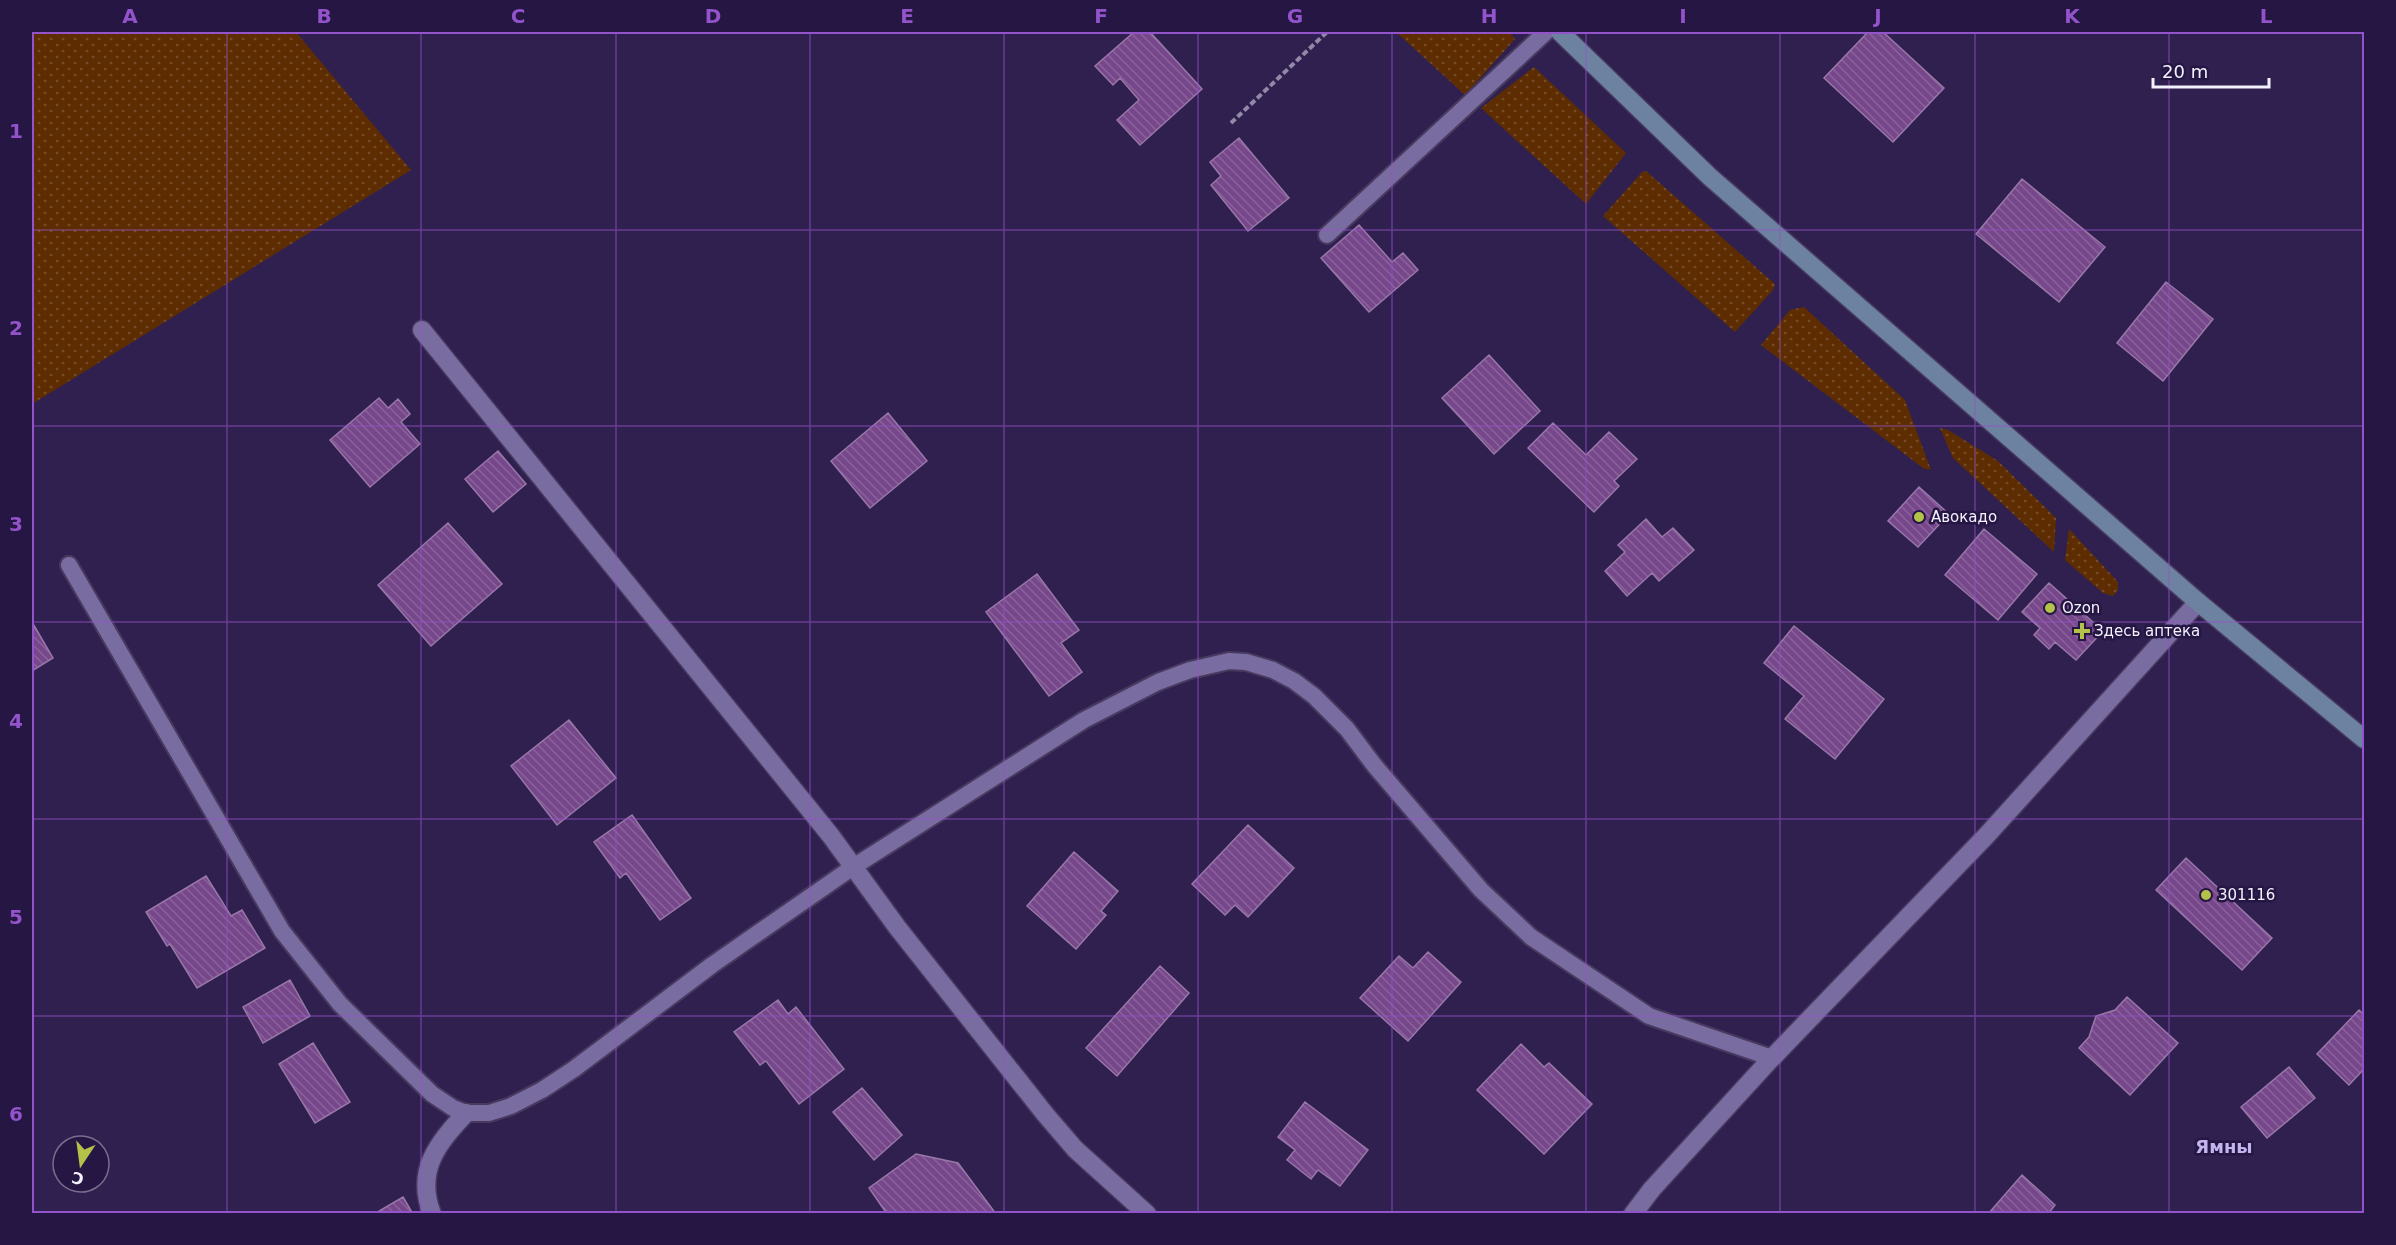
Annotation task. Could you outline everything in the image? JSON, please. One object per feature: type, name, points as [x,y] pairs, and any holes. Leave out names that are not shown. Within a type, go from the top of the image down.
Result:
[{"type":"main road","points":[[1560,32],[1710,177],[2198,602],[2364,739]]},
{"type":"street","points":[[422,330],[823,827],[897,927],[1045,1114],[1075,1149],[1148,1214]]},
{"type":"street","points":[[1633,1214],[1652,1189],[1772,1058],[1986,836],[2198,602]]},
{"type":"street","points":[[432,1214],[426,1195],[428,1167],[441,1140],[466,1113]]},
{"type":"lane","points":[[1327,234],[1546,32]]},
{"type":"lane","points":[[69,565],[282,931],[348,1012],[432,1094],[453,1108],[466,1113],[489,1113],[511,1106],[574,1070],[712,964],[853,867],[1084,720],[1120,700],[1190,670],[1223,661],[1260,665],[1283,675],[1314,696],[1347,729],[1374,765],[1481,890],[1531,938],[1649,1016],[1772,1058]]},
{"type":"path","points":[[1232,123],[1327,32]]},
{"type":"shaded area","points":[[32,32],[296,32],[411,170],[32,404]]},
{"type":"shaded area","points":[[1396,32],[1509,32],[1515,39],[1465,95]]},
{"type":"shaded area","points":[[1534,67],[1626,153],[1586,204],[1481,108]]},
{"type":"shaded area","points":[[1646,171],[1775,284],[1773,290],[1735,332],[1603,216],[1642,172]]},
{"type":"shaded area","points":[[1804,307],[1905,400],[1931,470],[1923,468],[1761,345],[1790,310]]},
{"type":"shaded area","points":[[1940,428],[1948,430],[1998,461],[2056,518],[2054,552],[1953,458]]},
{"type":"shaded area","points":[[2069,529],[2118,582],[2118,590],[2113,596],[2103,593],[2065,560]]},
{"type":"building","points":[[1134,32],[1150,32],[1202,89],[1140,145],[1117,120],[1139,100],[1120,78],[1113,85],[1095,66]]},
{"type":"building","points":[[1868,32],[1883,32],[1944,88],[1893,142],[1824,78]]},
{"type":"building","points":[[1239,138],[1289,198],[1248,231],[1211,185],[1221,176],[1210,162]]},
{"type":"building","points":[[2022,179],[2105,247],[2059,302],[1976,234]]},
{"type":"building","points":[[1359,225],[1392,262],[1403,253],[1418,270],[1369,312],[1321,258]]},
{"type":"building","points":[[2166,282],[2213,319],[2163,381],[2117,343]]},
{"type":"building","points":[[1489,355],[1540,411],[1494,454],[1442,398]]},
{"type":"building","points":[[379,398],[388,408],[398,399],[410,414],[401,422],[420,444],[370,487],[330,440]]},
{"type":"building","points":[[888,413],[927,461],[870,508],[831,461]]},
{"type":"building","points":[[1553,423],[1586,455],[1609,432],[1637,459],[1614,481],[1619,486],[1594,512],[1528,448]]},
{"type":"building","points":[[498,451],[526,484],[493,512],[465,479]]},
{"type":"building","name":"Авокадо","points":[[1919,487],[1949,514],[1918,547],[1888,521]]},
{"type":"building","points":[[1646,519],[1662,537],[1673,528],[1694,550],[1659,581],[1652,573],[1627,596],[1605,571],[1625,552],[1618,545]]},
{"type":"building","points":[[448,523],[502,584],[431,646],[378,585]]},
{"type":"building","points":[[1984,529],[2037,574],[1998,620],[1945,575]]},
{"type":"building","points":[[1037,574],[1079,630],[1061,643],[1082,672],[1049,696],[986,612]]},
{"type":"building","points":[[2049,583],[2103,631],[2076,660],[2055,642],[2049,649],[2034,635],[2040,628],[2022,612]]},
{"type":"building","points":[[32,622],[53,658],[32,671]]},
{"type":"building","points":[[1794,626],[1884,699],[1835,759],[1785,719],[1804,696],[1764,663]]},
{"type":"building","points":[[569,720],[616,778],[557,825],[511,766]]},
{"type":"building","points":[[632,815],[691,898],[660,920],[626,873],[620,878],[594,842]]},
{"type":"building","points":[[1248,825],[1294,868],[1248,917],[1235,905],[1225,915],[1192,884]]},
{"type":"building","points":[[1074,852],[1118,891],[1101,911],[1106,915],[1076,949],[1027,906]]},
{"type":"building","points":[[2186,858],[2272,938],[2242,970],[2156,890]]},
{"type":"building","points":[[206,876],[231,916],[242,910],[265,948],[197,988],[170,944],[167,946],[146,912]]},
{"type":"building","points":[[1428,952],[1461,982],[1408,1041],[1360,998],[1399,956],[1413,968]]},
{"type":"building","points":[[1160,966],[1189,993],[1117,1076],[1086,1048]]},
{"type":"building","points":[[290,980],[310,1016],[263,1043],[243,1007]]},
{"type":"building","points":[[2127,997],[2178,1043],[2130,1095],[2079,1048],[2089,1037],[2096,1016],[2115,1010]]},
{"type":"building","points":[[778,1000],[788,1014],[796,1007],[844,1069],[799,1104],[766,1061],[760,1065],[734,1032]]},
{"type":"building","points":[[2359,1010],[2364,1015],[2364,1069],[2349,1085],[2317,1054]]},
{"type":"building","points":[[313,1043],[350,1102],[315,1123],[279,1064]]},
{"type":"building","points":[[1521,1044],[1544,1067],[1549,1063],[1592,1104],[1544,1154],[1477,1090]]},
{"type":"building","points":[[2289,1067],[2315,1098],[2267,1138],[2241,1107]]},
{"type":"building","points":[[862,1088],[902,1135],[874,1160],[833,1112]]},
{"type":"building","points":[[1305,1102],[1368,1150],[1340,1186],[1318,1170],[1311,1179],[1287,1160],[1295,1150],[1278,1137]]},
{"type":"building","points":[[916,1154],[958,1163],[996,1214],[887,1214],[869,1188]]},
{"type":"building","points":[[2022,1175],[2055,1205],[2048,1214],[1988,1214]]},
{"type":"building","points":[[403,1197],[413,1214],[374,1214]]},
{"type":"place","name":"Авокадо","points":[[1919,517]]},
{"type":"place","name":"Ozon","points":[[2050,608]]},
{"type":"place","name":"Здесь аптека","points":[[2082,631]]},
{"type":"place","name":"301116","points":[[2206,895]]},
{"type":"district","name":"Ямны","points":[[2224,1146]]}]
